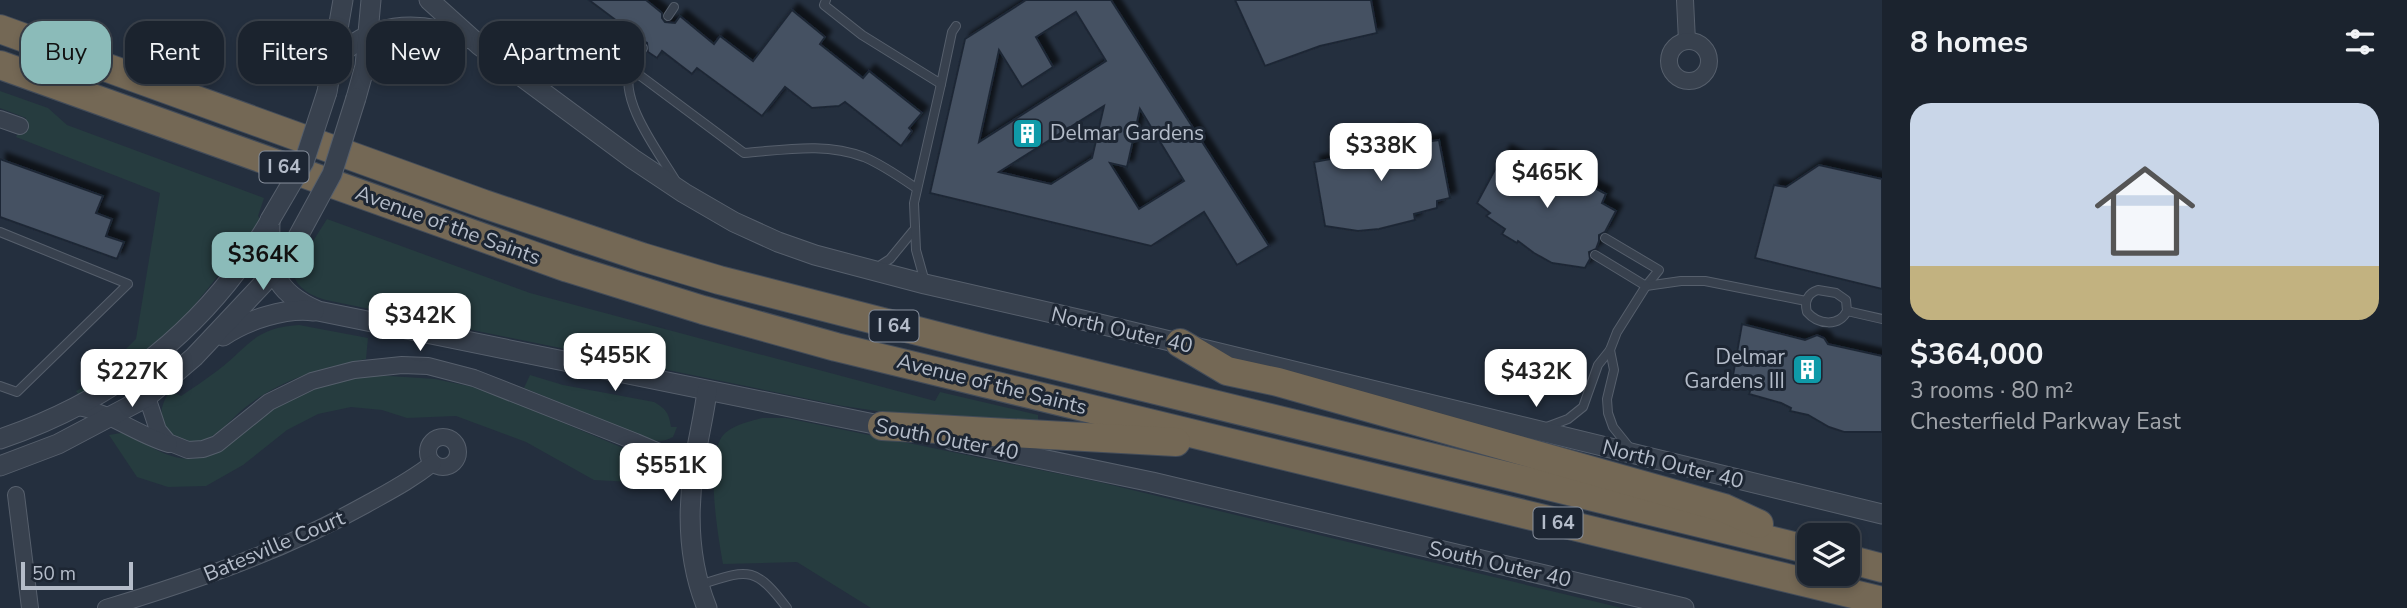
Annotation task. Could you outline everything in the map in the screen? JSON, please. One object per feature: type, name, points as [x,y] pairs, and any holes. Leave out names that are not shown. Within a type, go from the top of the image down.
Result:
[{"type":"highway","name":"Avenue of the Saints","points":[[0,29],[484,204],[719,280],[988,349],[1797,545]]},
{"type":"highway","name":"Avenue of the Saints","points":[[0,65],[426,218],[646,293],[836,346],[1882,601]]},
{"type":"highway","points":[[1180,343],[1227,371],[1304,389],[1724,508],[1797,542]]},
{"type":"highway","points":[[882,426],[1235,444]]},
{"type":"highway","points":[[1860,562],[1882,568]]},
{"type":"street","points":[[340,21],[344,0]]},
{"type":"street","points":[[370,21],[371,0]]},
{"type":"street","name":"North Outer 40","points":[[429,0],[479,45]]},
{"type":"street","points":[[1685,0],[1687,41]]},
{"type":"street","points":[[352,47],[366,36]]},
{"type":"street","points":[[465,39],[479,45]]},
{"type":"street","points":[[0,466],[58,444],[147,397],[199,352],[273,273],[295,242],[332,174],[366,58]]},
{"type":"street","points":[[0,439],[36,427],[93,400],[174,341],[237,272],[268,228],[304,162],[328,84]]},
{"type":"street","name":"North Outer 40","points":[[533,84],[633,159],[684,193],[734,222],[814,256],[1882,514]]},
{"type":"street","points":[[0,119],[20,127]]},
{"type":"street","points":[[268,228],[273,273]]},
{"type":"street","name":"South Outer 40","points":[[273,273],[299,303],[318,311],[1152,482],[1684,608]]},
{"type":"street","points":[[199,352],[240,325],[272,315],[318,311]]},
{"type":"street","points":[[78,407],[92,410],[147,438],[188,450],[203,449],[216,444],[269,402],[312,381],[354,370],[402,365],[428,366],[474,379],[694,467]]},
{"type":"street","points":[[707,391],[694,467],[691,513],[692,552],[707,608]]},
{"type":"street","points":[[147,397],[158,430],[168,442],[178,447]]},
{"type":"street","name":"Batesville Court","points":[[106,608],[225,570],[265,554],[328,526],[403,485],[433,463]]},
{"type":"street","points":[[16,495],[30,608]]},
{"type":"lane","points":[[826,0],[824,5],[862,35],[941,84]]},
{"type":"lane","points":[[668,16],[674,7]]},
{"type":"lane","points":[[925,284],[916,250],[914,203],[952,32],[956,26]]},
{"type":"lane","points":[[644,78],[744,153],[812,147],[840,150],[864,157],[916,188]]},
{"type":"lane","points":[[629,84],[638,121],[684,193]]},
{"type":"lane","points":[[872,271],[890,260],[914,231]]},
{"type":"lane","points":[[0,232],[128,284],[17,392],[0,386]]},
{"type":"lane","points":[[1538,430],[1567,419],[1583,407],[1598,365],[1610,350],[1617,332],[1646,286],[1659,270],[1605,238]]},
{"type":"lane","points":[[1595,255],[1646,286],[1705,281],[1806,300]]},
{"type":"lane","points":[[1818,290],[1836,293],[1846,300],[1847,311],[1840,321],[1834,323],[1816,319],[1807,312],[1806,300],[1818,290]]},
{"type":"lane","points":[[1847,311],[1882,319]]},
{"type":"lane","points":[[1610,350],[1614,370],[1607,399],[1608,413],[1613,428],[1634,454]]},
{"type":"lane","points":[[699,585],[738,572],[750,574],[771,587],[787,608]]},
{"type":"green space","points":[[0,91],[48,108],[67,125],[264,198],[258,216],[262,221],[185,317],[143,358],[80,397],[76,391],[92,383],[136,339],[160,193],[16,137],[26,118],[0,108]]},
{"type":"green space","points":[[327,219],[530,293],[935,401],[940,392],[1038,415],[1038,426],[911,416],[843,406],[326,300],[306,291],[293,273]]},
{"type":"green space","points":[[299,325],[368,338],[366,359],[319,370],[274,388],[207,439],[192,442],[169,434],[163,423],[162,412],[170,391],[181,396],[262,334]]},
{"type":"green space","points":[[374,375],[435,379],[483,389],[661,464],[669,473],[669,484],[594,480],[526,442],[456,416],[407,418],[382,410],[351,407],[318,414],[287,430],[243,465],[206,486],[168,487],[137,477],[109,435],[127,432],[168,455],[186,459],[206,456],[264,415],[303,393],[330,383]]},
{"type":"green space","points":[[530,375],[563,385],[654,402],[666,412],[671,427],[677,427],[673,437],[663,441],[651,439],[524,388]]},
{"type":"green space","points":[[762,418],[786,418],[1099,482],[1622,608],[871,608],[797,562],[723,564],[714,501],[716,451],[723,435],[728,431]]},
{"type":"building","points":[[589,0],[646,0],[662,13],[665,22],[675,23],[680,16],[714,44],[720,36],[753,61],[792,10],[825,37],[820,44],[863,78],[869,71],[922,113],[909,128],[912,131],[901,146],[845,102],[839,106],[812,108],[785,87],[762,116],[697,68],[692,74],[662,51],[657,58],[648,52],[647,43],[644,42],[644,21],[617,21]]},
{"type":"building","name":"Delmar Gardens","points":[[1026,0],[1111,0],[1269,246],[1237,265],[1204,212],[1151,246],[930,193],[965,39]],"holes":[[[1076,12],[1106,61],[979,142],[999,50],[1022,87],[1053,67],[1036,37]],[[1104,106],[1092,158],[1051,184],[999,172]],[[1140,109],[1184,181],[1139,209],[1110,163],[1127,167]]]},
{"type":"building","points":[[1235,0],[1371,0],[1377,33],[1320,46],[1265,66]]},
{"type":"building","points":[[1394,131],[1405,133],[1412,144],[1439,140],[1450,198],[1437,201],[1437,208],[1414,214],[1415,220],[1379,229],[1358,231],[1325,226],[1314,162],[1331,159],[1330,149],[1384,139]]},
{"type":"building","points":[[1505,151],[1531,165],[1540,156],[1550,157],[1557,168],[1606,194],[1602,203],[1616,211],[1605,232],[1599,235],[1596,249],[1589,252],[1590,259],[1585,268],[1552,263],[1502,234],[1505,229],[1486,216],[1490,213],[1477,203]]},
{"type":"building","points":[[0,159],[103,196],[96,213],[112,219],[106,236],[124,242],[117,259],[0,217]]},
{"type":"building","points":[[1819,165],[1882,179],[1882,289],[1755,258],[1774,185],[1786,187]]},
{"type":"building","name":"Delmar Gardens III","points":[[1742,324],[1805,340],[1817,335],[1824,338],[1828,344],[1882,356],[1882,432],[1844,432],[1829,427],[1808,415],[1790,411],[1791,408],[1781,403],[1749,394],[1752,386],[1732,381]]},
{"type":"place","name":"Delmar Gardens","points":[[1027,133]]},
{"type":"place","name":"Delmar Gardens III","points":[[1808,369]]}]
